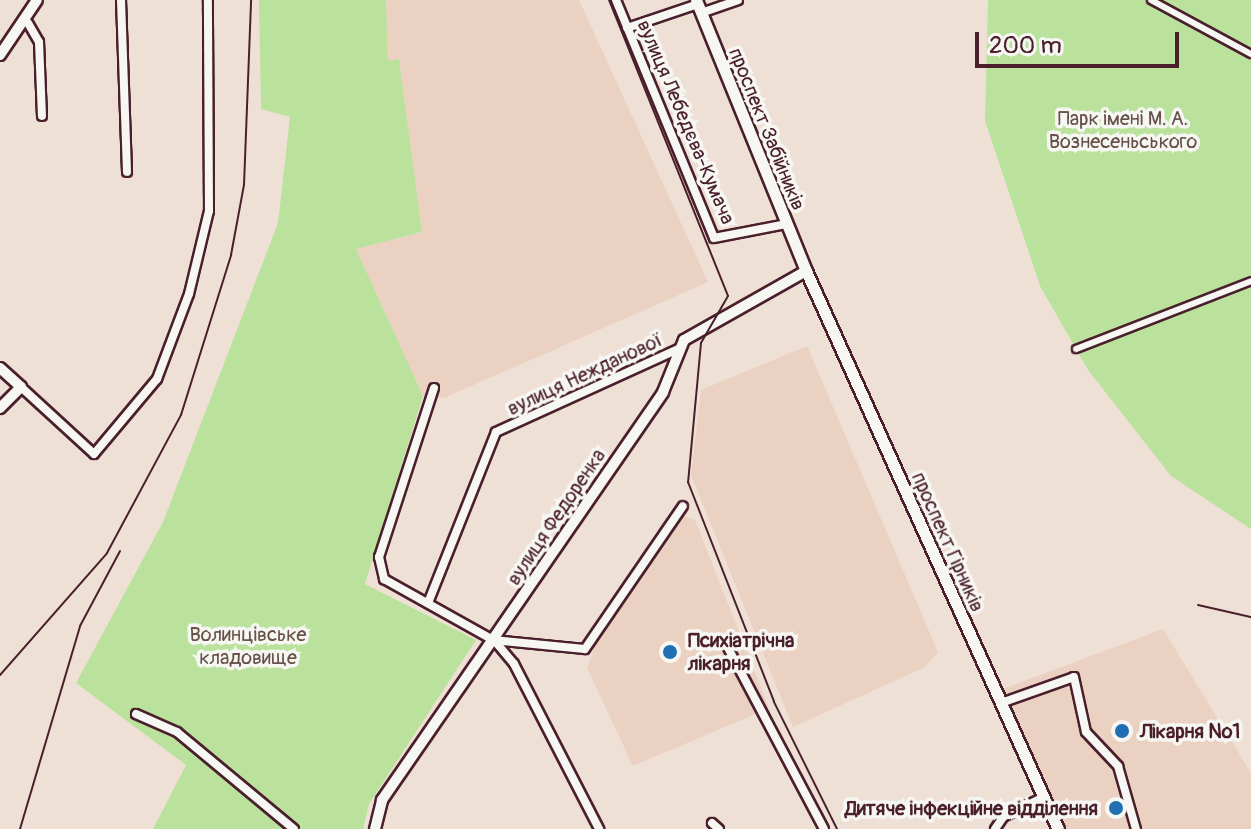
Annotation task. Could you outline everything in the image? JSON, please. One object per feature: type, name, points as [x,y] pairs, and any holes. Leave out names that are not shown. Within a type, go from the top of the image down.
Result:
[{"type":"main road","name":"проспект Забійників","points":[[698,6],[806,271]]},
{"type":"main road","name":"проспект Гірників","points":[[806,271],[1058,829]]},
{"type":"street","points":[[0,55],[28,23],[37,0]]},
{"type":"street","points":[[121,0],[127,172]]},
{"type":"street","points":[[0,368],[94,454],[157,379],[189,294],[210,198],[208,0]]},
{"type":"street","name":"вулиця Лебедєва-Кумача","points":[[616,0],[714,238],[786,224]]},
{"type":"street","points":[[627,28],[698,6],[738,0]]},
{"type":"street","points":[[1151,0],[1251,54]]},
{"type":"street","points":[[28,23],[39,42],[42,116]]},
{"type":"street","points":[[680,348],[700,327],[726,321],[806,271]]},
{"type":"street","points":[[1076,349],[1251,282]]},
{"type":"street","name":"вулиця Нежданової","points":[[428,603],[496,432],[680,348]]},
{"type":"street","name":"вулиця Федоренка","points":[[375,829],[382,800],[663,392],[680,348]]},
{"type":"street","points":[[0,408],[21,387]]},
{"type":"street","points":[[434,388],[379,557],[384,579],[493,640],[514,664],[599,829]]},
{"type":"street","points":[[493,640],[585,649],[683,506]]},
{"type":"street","points":[[726,644],[824,829]]},
{"type":"street","points":[[1001,703],[1074,677],[1086,732],[1118,766],[1136,829]]},
{"type":"street","points":[[136,714],[177,732],[294,829]]},
{"type":"street","points":[[995,829],[1003,817],[1044,797]]},
{"type":"shaded area","points":[[386,0],[579,0],[708,282],[444,398],[423,396],[356,249],[422,232],[399,60],[388,61]]},
{"type":"shaded area","points":[[807,346],[938,652],[925,667],[793,727],[691,475],[701,390]]},
{"type":"shaded area","name":"Психіатрічна лікарня","points":[[681,515],[695,520],[769,708],[633,766],[587,668],[599,636]]},
{"type":"shaded area","name":"Лікарня №1","points":[[1163,629],[1251,773],[1251,829],[1061,829],[1000,690]]},
{"type":"green space","name":"Волинцівське кладовище","points":[[259,0],[386,0],[388,61],[399,59],[422,232],[356,249],[423,396],[365,584],[476,640],[369,804],[363,829],[153,829],[186,765],[76,683],[163,522],[278,223],[290,117],[261,109]]},
{"type":"green space","name":"Парк імені М. А. Вознесеньського","points":[[988,0],[1251,0],[1251,529],[1171,476],[1088,370],[1040,286],[985,121]]},
{"type":"tram line","points":[[609,0],[728,296],[701,343],[688,482],[774,702],[837,829]]},
{"type":"railway","points":[[0,675],[107,553],[181,415],[231,255],[244,185],[251,0]]},
{"type":"railway","points":[[20,829],[80,626],[120,551]]},
{"type":"railway","points":[[1198,605],[1251,617]]},
{"type":"place","name":"Психіатрічна лікарня","points":[[670,652]]},
{"type":"place","name":"Лікарня №1","points":[[1122,731]]},
{"type":"place","name":"Дитяче інфекційне відділення","points":[[1116,808]]}]
